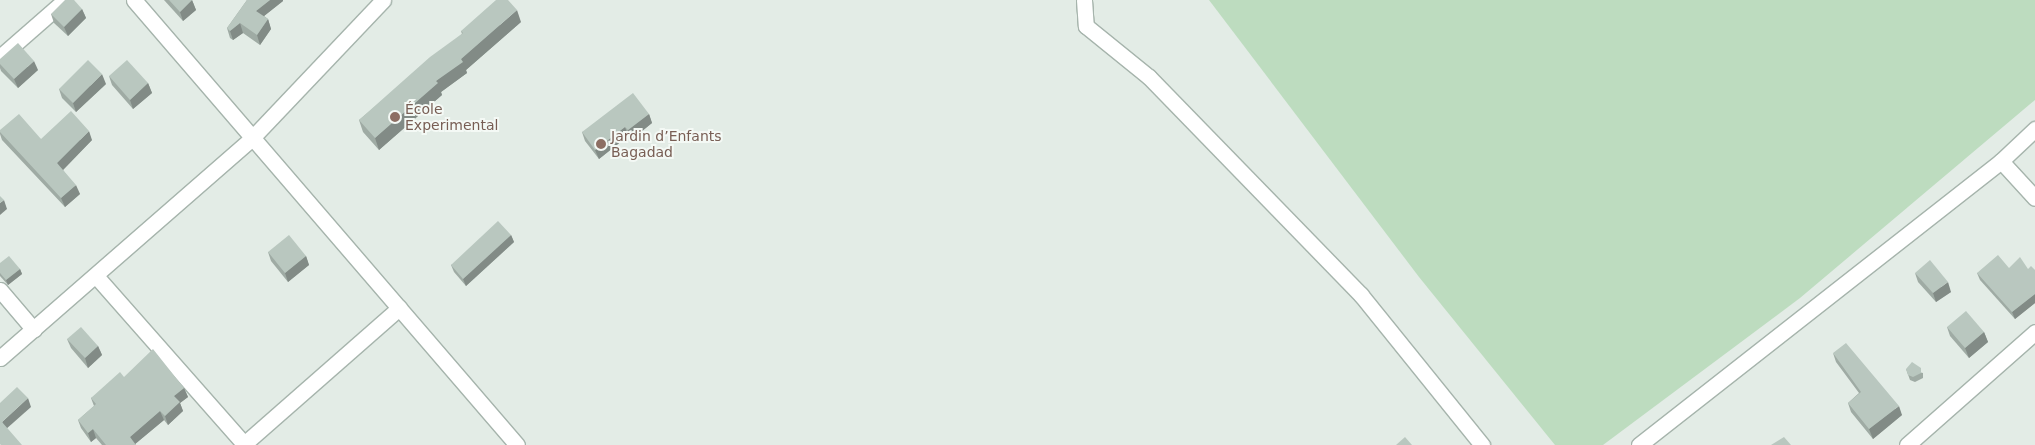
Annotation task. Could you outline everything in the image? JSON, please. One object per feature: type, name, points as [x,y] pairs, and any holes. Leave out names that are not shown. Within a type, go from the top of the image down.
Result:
[{"type":"street","points":[[0,58],[65,0]]},
{"type":"street","points":[[134,0],[517,445]]},
{"type":"street","points":[[1084,0],[1086,26],[1149,77],[1361,296],[1482,445]]},
{"type":"street","points":[[0,358],[253,137],[379,1]]},
{"type":"street","points":[[1639,445],[2001,160],[2035,129]]},
{"type":"street","points":[[2001,160],[2035,198]]},
{"type":"street","points":[[96,276],[244,445],[399,308]]},
{"type":"street","points":[[0,290],[34,330]]},
{"type":"street","points":[[1907,445],[2035,332]]},
{"type":"green space","points":[[1209,0],[2035,0],[2035,100],[1800,298],[1603,445],[1555,445],[1419,277]]},
{"type":"building","points":[[65,0],[74,0],[82,9],[64,27],[51,14]]},
{"type":"building","points":[[169,0],[192,0],[180,12]]},
{"type":"building","points":[[247,0],[270,0],[256,11],[268,19],[257,35],[240,23],[230,31],[227,28]]},
{"type":"building","points":[[496,0],[508,0],[517,10],[461,59],[463,62],[436,81],[438,83],[375,138],[359,120],[430,57],[463,33],[461,31]]},
{"type":"building","points":[[18,43],[34,61],[14,79],[0,64],[0,59]]},
{"type":"building","points":[[88,60],[102,74],[73,103],[59,89]]},
{"type":"building","points":[[127,60],[148,83],[130,100],[109,76]]},
{"type":"building","points":[[633,93],[649,114],[628,130],[625,127],[595,150],[582,132]]},
{"type":"building","points":[[71,111],[89,131],[57,163],[76,185],[61,198],[0,130],[19,114],[41,139]]},
{"type":"building","points":[[498,221],[511,235],[463,279],[451,265]]},
{"type":"building","points":[[289,235],[306,256],[285,273],[268,252]]},
{"type":"building","points":[[1998,255],[2009,268],[2020,257],[2028,269],[2031,266],[2035,270],[2035,294],[2012,312],[1977,273]]},
{"type":"building","points":[[9,256],[20,269],[6,280],[0,273],[0,263]]},
{"type":"building","points":[[1930,260],[1948,282],[1933,293],[1915,273]]},
{"type":"building","points":[[1966,311],[1984,332],[1965,348],[1947,327]]},
{"type":"building","points":[[81,327],[98,346],[85,358],[67,339]]},
{"type":"building","points":[[1846,343],[1899,406],[1869,429],[1848,403],[1861,392],[1833,353]]},
{"type":"building","points":[[153,349],[184,388],[174,396],[180,402],[165,416],[160,411],[130,437],[136,445],[106,445],[93,429],[88,433],[78,420],[96,404],[91,398],[120,372],[124,377]]},
{"type":"building","points":[[1912,362],[1921,368],[1921,373],[1913,377],[1908,375],[1906,369]]},
{"type":"building","points":[[17,387],[28,398],[2,422],[22,445],[1,445],[0,403]]},
{"type":"building","points":[[1405,437],[1412,445],[1396,445]]},
{"type":"building","points":[[1784,437],[1791,445],[1771,445]]},
{"type":"place","name":"École Experimental","points":[[395,117]]},
{"type":"place","name":"Jardin d’Enfants Bagadad","points":[[601,144]]}]
